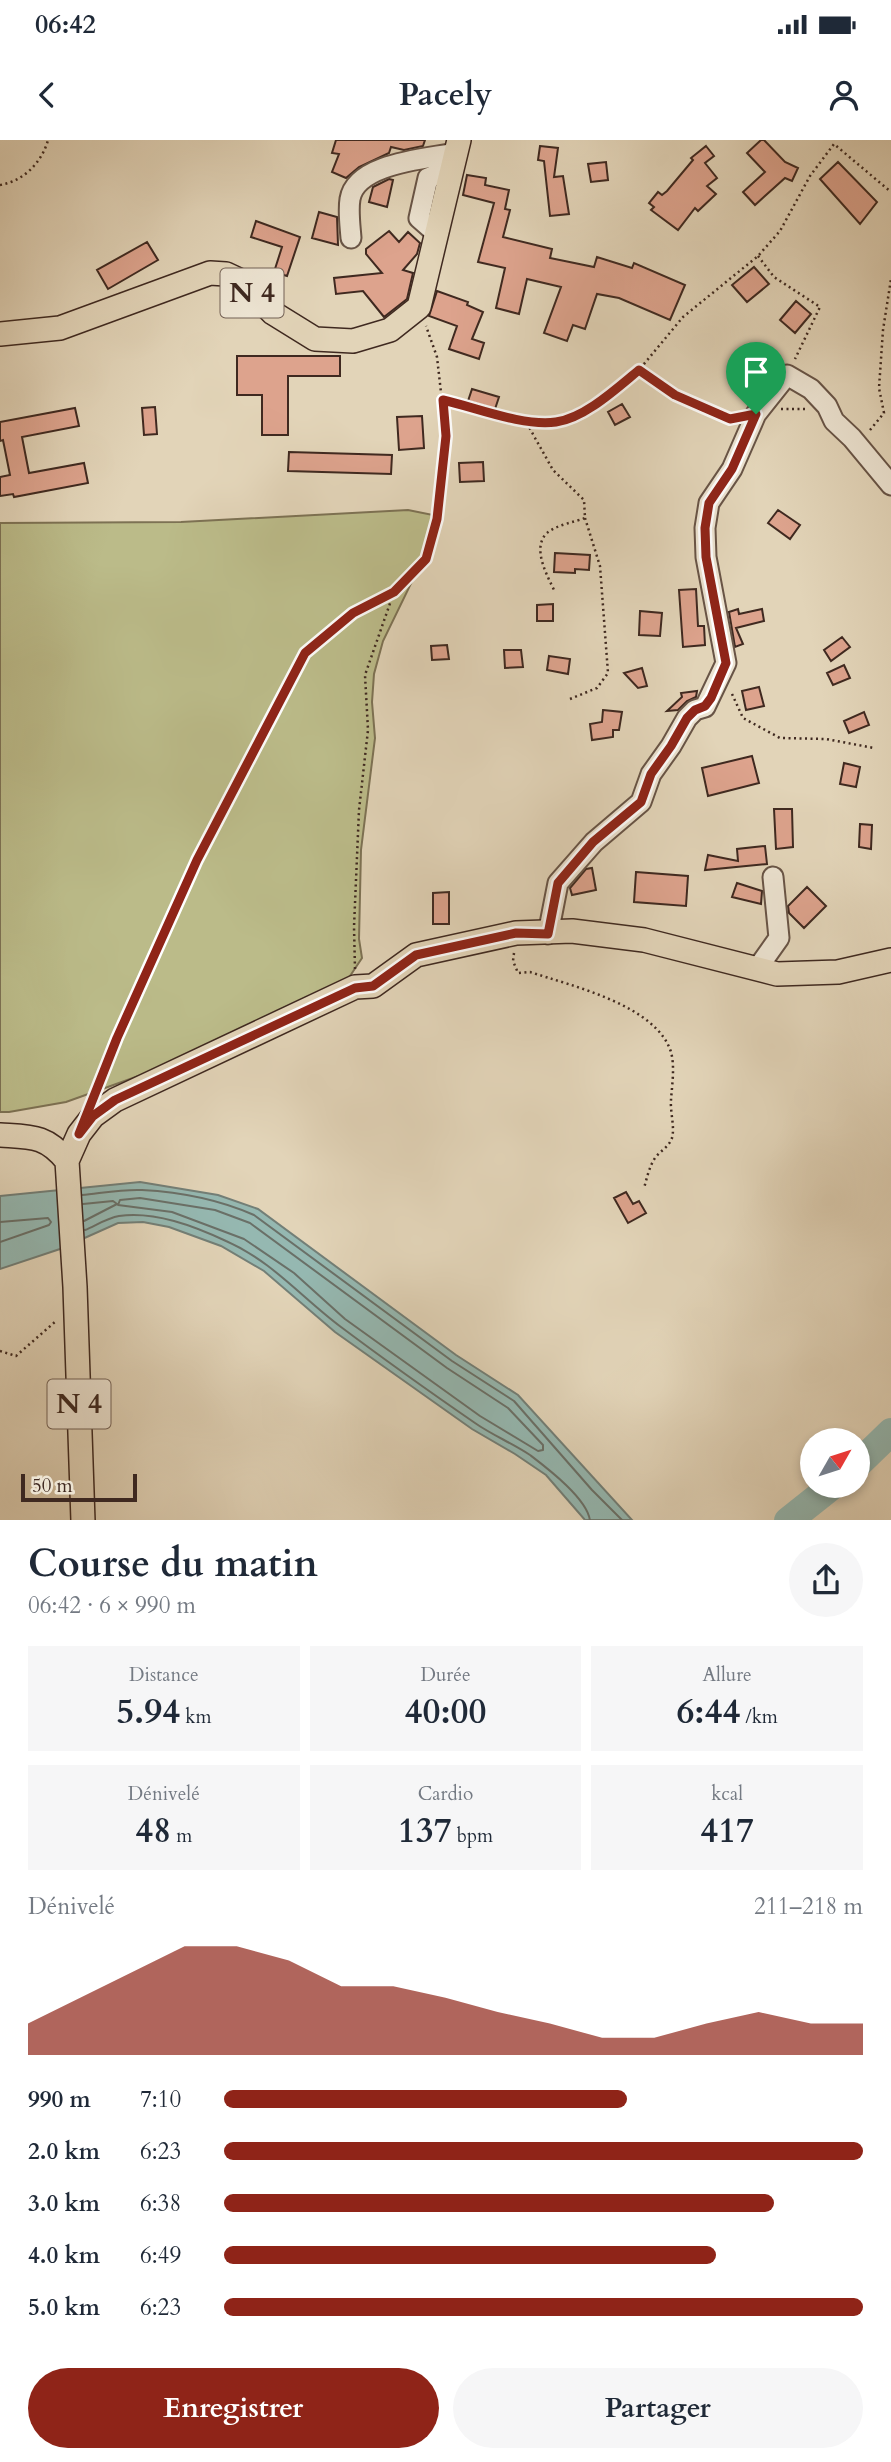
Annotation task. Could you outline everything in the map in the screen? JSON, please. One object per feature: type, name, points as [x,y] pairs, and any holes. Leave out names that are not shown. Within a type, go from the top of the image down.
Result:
[{"type":"main road","points":[[419,307],[455,154]]},
{"type":"main road","name":"N 4","points":[[0,334],[60,328],[210,273],[226,274],[241,281],[272,313],[315,339],[353,341],[390,330],[419,307]]},
{"type":"main road","name":"N 4","points":[[83,1520],[67,1161],[79,1134],[93,1116],[115,1100],[355,988],[373,986],[416,955],[516,933],[548,934],[572,931],[644,940],[777,974],[838,972],[891,960]]},
{"type":"main road","points":[[0,1135],[30,1137],[53,1144],[67,1161]]},
{"type":"street","points":[[351,238],[350,197],[359,183],[377,169],[455,154]]},
{"type":"street","points":[[548,934],[558,883],[593,842],[641,802],[655,767],[687,718],[695,710],[705,706],[711,698],[726,663],[706,557],[705,528],[709,503],[732,469],[756,414],[787,375],[811,389],[827,407],[834,421],[891,485]]},
{"type":"street","points":[[757,969],[779,938],[773,877]]},
{"type":"path","points":[[0,185],[11,183],[33,169],[48,140]]},
{"type":"path","points":[[443,400],[526,420],[557,422],[593,406],[639,370],[683,317],[758,256],[780,231],[810,176],[834,144],[891,191]]},
{"type":"path","points":[[758,256],[774,277],[820,307],[787,375]]},
{"type":"path","points":[[858,445],[884,413],[879,388],[883,330],[891,279]]},
{"type":"path","points":[[93,1098],[197,860],[305,653],[353,613],[394,592],[426,559],[437,519],[446,436],[437,356],[419,307]]},
{"type":"path","points":[[639,370],[675,395],[730,419],[777,409],[827,407]]},
{"type":"path","points":[[526,420],[553,470],[584,500],[585,518],[600,566],[608,673],[597,688],[570,699]]},
{"type":"path","points":[[555,592],[542,565],[542,542],[548,532],[585,518]]},
{"type":"path","points":[[355,988],[354,927],[359,810],[368,730],[365,675],[394,592]]},
{"type":"path","points":[[731,692],[743,718],[780,738],[827,739],[874,748]]},
{"type":"path","points":[[516,933],[513,961],[518,973],[530,972],[613,1001],[648,1021],[664,1038],[673,1062],[670,1111],[673,1136],[667,1147],[657,1155],[644,1188]]},
{"type":"path","points":[[0,1351],[16,1356],[75,1294]]},
{"type":"green space","points":[[408,510],[433,515],[431,532],[421,563],[383,641],[374,674],[372,702],[375,738],[361,850],[359,939],[362,958],[338,994],[158,1069],[66,1102],[0,1112],[0,523],[181,522]]},
{"type":"water","points":[[140,1182],[218,1195],[258,1209],[456,1355],[518,1395],[632,1520],[585,1520],[546,1475],[472,1429],[335,1332],[264,1271],[221,1246],[169,1227],[143,1222],[118,1223],[60,1249],[0,1269],[0,1196]]},
{"type":"building","points":[[336,140],[425,140],[423,146],[404,150],[391,147],[389,153],[359,167],[346,178],[332,172],[339,154],[332,153]]},
{"type":"building","points":[[761,140],[785,162],[798,168],[792,181],[785,178],[755,205],[743,192],[765,172],[747,153]]},
{"type":"building","points":[[540,146],[558,148],[554,177],[563,176],[569,214],[550,216],[544,161],[538,160]]},
{"type":"building","points":[[706,146],[714,156],[705,163],[717,178],[707,186],[716,194],[698,211],[695,208],[678,230],[651,210],[654,207],[649,203],[658,192],[662,195],[667,191],[693,160],[691,158]]},
{"type":"building","points":[[606,162],[608,180],[591,182],[588,164]]},
{"type":"building","points":[[838,162],[877,202],[860,224],[820,179]]},
{"type":"building","points":[[467,175],[486,178],[485,185],[509,190],[505,209],[510,210],[503,237],[552,249],[550,258],[594,267],[597,257],[632,268],[634,263],[685,285],[670,320],[619,298],[597,294],[585,329],[573,325],[567,341],[544,333],[561,287],[527,279],[519,314],[496,308],[505,268],[478,262],[494,203],[463,195]]},
{"type":"building","points":[[389,179],[393,180],[387,207],[369,202],[373,187]]},
{"type":"building","points":[[319,212],[337,217],[338,245],[312,238]]},
{"type":"building","points":[[256,221],[300,237],[287,276],[274,272],[282,247],[251,237]]},
{"type":"building","points":[[389,231],[399,242],[408,232],[420,243],[417,254],[403,270],[413,273],[407,299],[384,317],[363,291],[336,294],[334,278],[382,273],[366,254],[366,249]]},
{"type":"building","points":[[147,242],[158,260],[108,289],[97,270]]},
{"type":"building","points":[[754,267],[769,284],[747,302],[732,285]]},
{"type":"building","points":[[437,291],[468,302],[467,305],[483,312],[472,339],[484,343],[479,359],[449,349],[457,326],[429,316]]},
{"type":"building","points":[[796,301],[811,314],[795,333],[780,320]]},
{"type":"building","points":[[237,356],[340,356],[340,376],[288,376],[288,435],[262,435],[262,395],[237,395]]},
{"type":"building","points":[[472,389],[499,397],[495,409],[468,401]]},
{"type":"building","points":[[622,404],[630,417],[615,425],[608,412]]},
{"type":"building","points":[[155,407],[157,434],[144,435],[142,408]]},
{"type":"building","points":[[75,408],[79,426],[22,437],[29,473],[84,463],[88,483],[14,497],[13,494],[0,496],[0,477],[10,475],[3,440],[0,441],[0,422]]},
{"type":"building","points":[[422,416],[424,448],[399,450],[397,417]]},
{"type":"building","points":[[289,452],[392,455],[391,474],[288,471]]},
{"type":"building","points":[[483,462],[484,481],[460,482],[459,463]]},
{"type":"building","points":[[778,510],[800,525],[790,539],[768,523]]},
{"type":"building","points":[[555,553],[590,555],[589,570],[575,569],[575,573],[554,572]]},
{"type":"building","points":[[696,589],[698,626],[704,626],[705,645],[683,647],[679,590]]},
{"type":"building","points":[[553,604],[553,621],[537,621],[537,605]]},
{"type":"building","points":[[738,609],[739,614],[762,609],[764,621],[736,628],[743,644],[735,647],[729,612]]},
{"type":"building","points":[[640,611],[662,613],[660,636],[639,635]]},
{"type":"building","points":[[842,637],[850,647],[831,661],[824,650]]},
{"type":"building","points":[[447,645],[449,659],[432,660],[431,646]]},
{"type":"building","points":[[504,650],[521,650],[523,667],[505,668]]},
{"type":"building","points":[[549,656],[570,659],[568,674],[547,670]]},
{"type":"building","points":[[844,665],[850,678],[833,685],[827,673]]},
{"type":"building","points":[[642,668],[647,686],[638,688],[624,673]]},
{"type":"building","points":[[759,687],[764,706],[746,710],[742,691]]},
{"type":"building","points":[[697,691],[696,697],[678,710],[667,711],[682,697],[681,693]]},
{"type":"building","points":[[603,710],[622,712],[619,730],[613,730],[613,737],[592,740],[590,724],[602,722]]},
{"type":"building","points":[[864,712],[869,725],[849,733],[844,721]]},
{"type":"building","points":[[752,756],[759,783],[708,796],[702,768]]},
{"type":"building","points":[[844,763],[860,767],[856,787],[840,784]]},
{"type":"building","points":[[774,809],[792,809],[793,847],[776,849]]},
{"type":"building","points":[[860,824],[872,825],[871,849],[859,847]]},
{"type":"building","points":[[765,846],[767,864],[705,870],[708,855],[738,861],[737,849]]},
{"type":"building","points":[[592,868],[596,890],[572,895],[570,888],[586,869]]},
{"type":"building","points":[[636,872],[688,876],[686,906],[634,902]]},
{"type":"building","points":[[737,883],[762,891],[761,904],[732,897]]},
{"type":"building","points":[[807,887],[826,906],[804,928],[789,913],[788,906]]},
{"type":"building","points":[[449,892],[449,924],[433,924],[433,893]]},
{"type":"building","points":[[626,1192],[633,1204],[639,1201],[646,1213],[628,1223],[614,1198]]},
{"type":"waterway","points":[[870,1452],[891,1432]]},
{"type":"waterway","points":[[789,1520],[817,1498]]},
{"type":"route","points":[[639,370],[675,395],[730,419],[756,414],[732,469],[709,503],[705,528],[706,557],[726,663],[711,698],[705,706],[695,710],[687,718],[651,774],[641,802],[593,842],[558,883],[548,934],[516,933],[416,955],[373,986],[355,988],[115,1100],[93,1116],[79,1134],[117,1038],[197,860],[305,653],[353,613],[394,592],[426,559],[437,519],[446,436],[443,400],[526,420],[557,422],[593,406],[639,370]]}]
